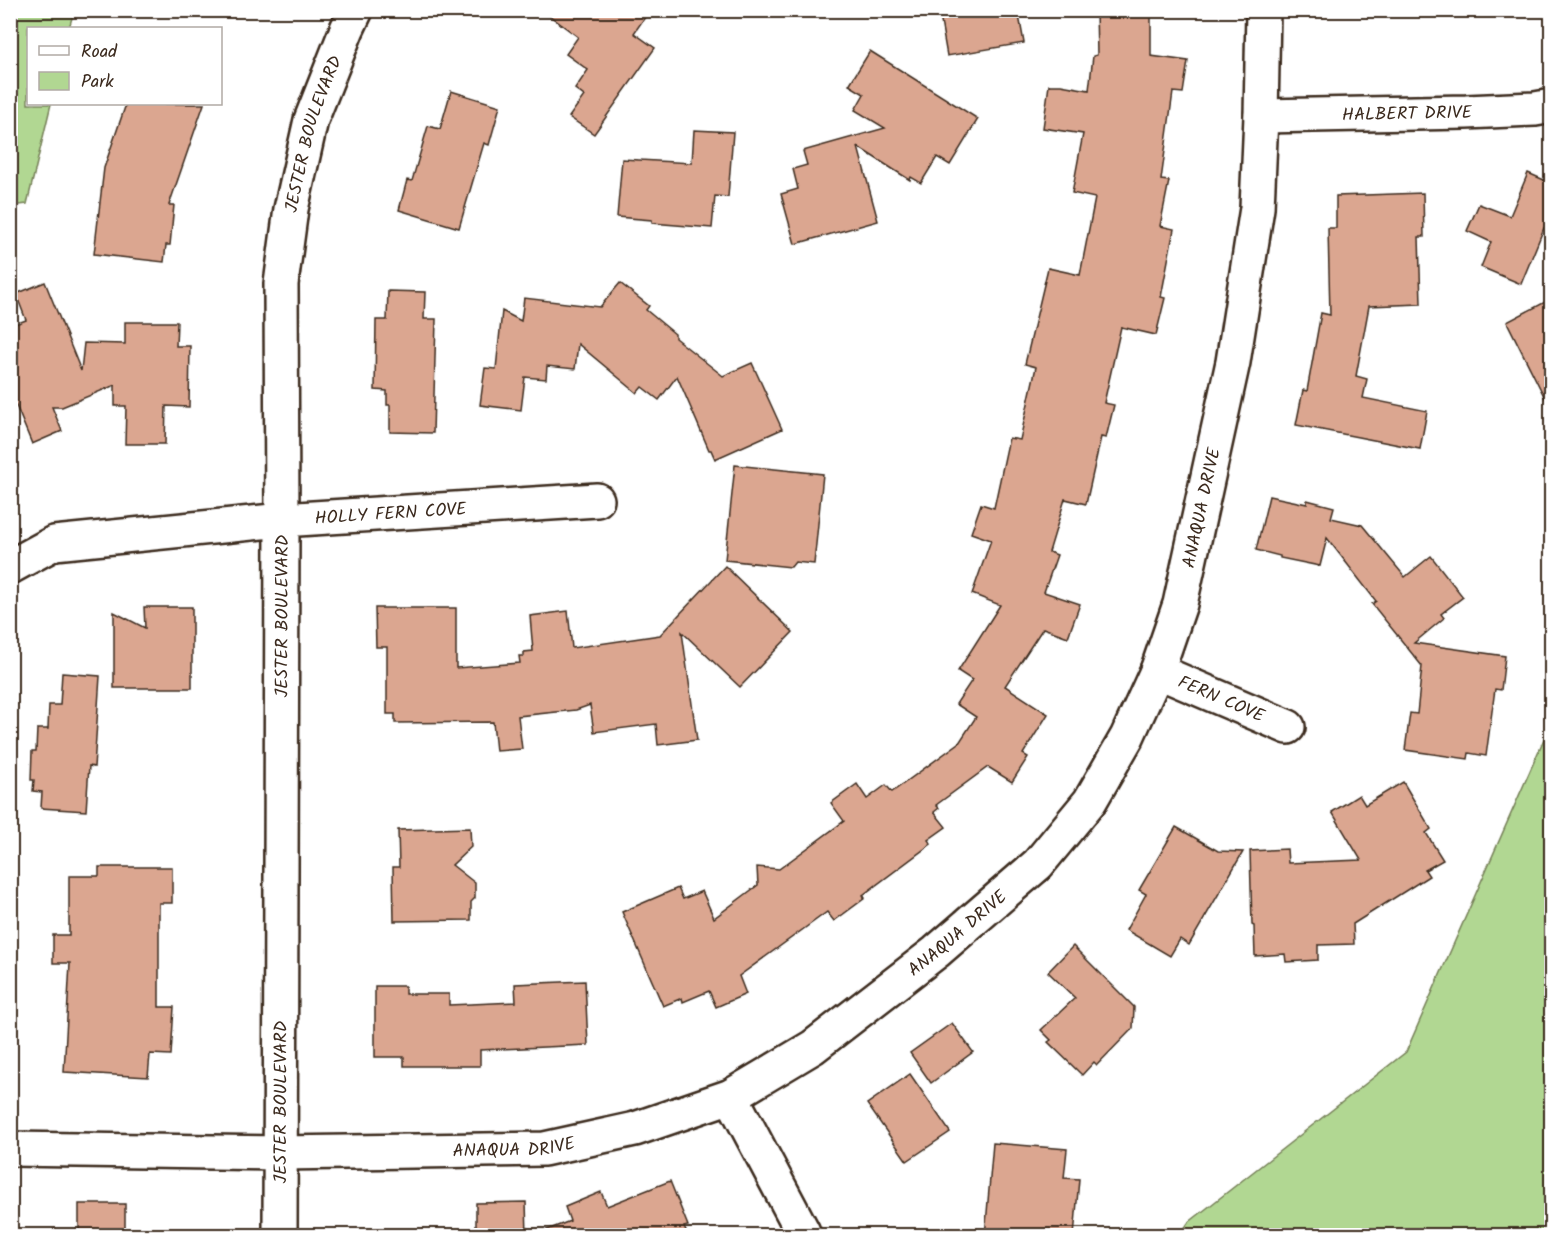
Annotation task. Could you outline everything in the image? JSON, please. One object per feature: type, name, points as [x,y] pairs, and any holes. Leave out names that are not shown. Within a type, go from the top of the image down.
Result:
[{"type":"street","name":"JESTER BOULEVARD","points":[[280,1236],[281,284],[291,209],[311,120],[356,10]]},
{"type":"street","name":"ANAQUA DRIVE","points":[[10,1149],[280,1153],[544,1149],[635,1129],[731,1096],[822,1040],[936,952],[1038,864],[1090,801],[1127,737],[1157,671],[1180,604],[1233,362],[1257,208],[1262,116],[1263,10]]},
{"type":"street","name":"HALBERT DRIVE","points":[[1262,116],[1466,112],[1535,109],[1551,106]]},
{"type":"street","name":"HOLLY FERN COVE","points":[[10,567],[54,543],[282,520],[597,500]]},
{"type":"street","name":"FERN COVE","points":[[1157,671],[1288,727]]},
{"type":"street","points":[[731,1096],[803,1232]]},
{"type":"green space","points":[[11,10],[74,11],[69,27],[27,27],[27,105],[51,105],[27,204],[11,206]]},
{"type":"green space","points":[[1551,723],[1551,1235],[1180,1235],[1188,1223],[1406,1052]]},
{"type":"building","points":[[542,10],[650,10],[634,33],[655,48],[594,134],[569,117],[584,96],[575,89],[588,70],[566,54],[578,37]]},
{"type":"building","points":[[939,10],[1018,10],[1024,43],[947,56]]},
{"type":"building","points":[[1096,10],[1151,10],[1151,56],[1188,61],[1183,93],[1173,92],[1161,180],[1169,181],[1160,226],[1174,229],[1161,297],[1165,298],[1156,335],[1121,327],[1104,403],[1114,405],[1106,438],[1101,437],[1086,504],[1065,499],[1049,552],[1057,555],[1044,592],[1080,604],[1068,637],[1043,628],[1005,686],[1048,714],[1023,754],[1028,757],[1012,782],[988,767],[936,805],[939,808],[934,812],[946,827],[928,840],[931,844],[863,895],[865,898],[834,921],[827,912],[739,976],[746,994],[716,1007],[709,991],[683,1002],[682,998],[663,1006],[622,912],[678,888],[683,899],[702,891],[714,918],[758,885],[757,867],[779,869],[844,821],[831,803],[857,784],[867,799],[886,785],[892,792],[959,743],[976,717],[956,704],[972,680],[958,671],[1000,605],[972,594],[991,540],[971,533],[981,504],[994,508],[1009,438],[1020,440],[1036,367],[1025,364],[1048,268],[1080,275],[1095,198],[1072,193],[1083,134],[1043,128],[1049,85],[1089,90],[1093,56],[1097,55]]},
{"type":"building","points":[[870,51],[978,119],[950,165],[937,157],[921,183],[911,177],[910,180],[858,147],[878,221],[795,244],[781,194],[798,189],[793,169],[807,165],[803,151],[885,128],[855,110],[864,94],[849,85]]},
{"type":"building","points":[[451,91],[500,106],[489,145],[484,143],[459,228],[399,210],[407,180],[412,181],[428,126],[440,129]]},
{"type":"building","points":[[126,105],[204,105],[169,205],[174,205],[170,245],[166,245],[164,262],[94,254],[104,168]]},
{"type":"building","points":[[694,130],[733,132],[728,197],[715,196],[712,228],[652,223],[652,220],[617,217],[622,159],[692,163]]},
{"type":"building","points":[[1528,173],[1551,183],[1551,231],[1544,228],[1521,284],[1481,267],[1491,242],[1467,231],[1479,204],[1510,216]]},
{"type":"building","points":[[1423,193],[1424,237],[1419,237],[1421,304],[1369,306],[1356,376],[1367,379],[1363,398],[1427,411],[1420,449],[1296,425],[1303,390],[1307,391],[1321,313],[1330,315],[1328,228],[1336,228],[1336,196]]},
{"type":"building","points":[[45,282],[81,371],[84,343],[125,344],[125,322],[177,322],[176,346],[190,346],[189,407],[166,406],[165,444],[125,444],[126,406],[115,406],[115,385],[62,407],[52,407],[62,431],[32,444],[10,391],[10,326],[26,320],[16,294]]},
{"type":"building","points":[[620,283],[649,306],[646,310],[675,334],[675,338],[723,376],[752,363],[782,429],[715,459],[677,376],[659,400],[642,387],[637,393],[578,344],[575,369],[547,366],[546,379],[525,377],[521,410],[480,405],[485,368],[496,369],[502,311],[521,321],[524,298],[600,307]]},
{"type":"building","points":[[388,291],[425,292],[424,319],[436,319],[433,433],[390,432],[390,405],[387,405],[387,391],[375,390],[376,320],[387,320]]},
{"type":"building","points":[[1551,299],[1551,410],[1507,322]]},
{"type":"building","points":[[735,465],[823,474],[814,564],[795,562],[791,567],[725,560]]},
{"type":"building","points":[[1269,496],[1307,504],[1307,500],[1334,507],[1331,518],[1362,525],[1405,577],[1431,556],[1463,597],[1441,614],[1444,618],[1414,643],[1505,656],[1501,690],[1495,689],[1486,756],[1469,753],[1468,759],[1405,750],[1410,713],[1417,714],[1422,666],[1372,604],[1376,601],[1327,538],[1320,566],[1280,558],[1280,556],[1256,550]]},
{"type":"building","points":[[725,566],[793,632],[740,687],[682,632],[697,740],[658,745],[656,724],[594,732],[590,705],[576,710],[518,716],[522,749],[496,751],[493,722],[395,723],[395,714],[387,714],[387,647],[376,647],[375,608],[456,608],[456,668],[520,663],[519,656],[524,656],[524,652],[533,651],[530,616],[568,611],[572,648],[660,635]]},
{"type":"building","points":[[144,607],[192,607],[192,688],[114,688],[114,612],[145,628]]},
{"type":"building","points":[[62,673],[100,676],[94,767],[89,766],[86,811],[41,808],[42,792],[33,791],[34,780],[31,780],[32,751],[36,751],[37,729],[48,729],[49,705],[60,705]]},
{"type":"building","points":[[1403,782],[1431,829],[1426,833],[1443,860],[1425,870],[1429,876],[1353,924],[1354,944],[1318,945],[1318,960],[1286,962],[1285,954],[1255,956],[1250,851],[1287,849],[1288,863],[1361,860],[1332,812],[1359,795],[1365,805]]},
{"type":"building","points":[[1176,827],[1218,851],[1243,852],[1189,945],[1180,939],[1170,956],[1126,930],[1146,894],[1139,890]]},
{"type":"building","points":[[470,828],[471,847],[452,865],[475,883],[475,898],[471,902],[471,920],[394,921],[393,867],[399,867],[398,830]]},
{"type":"building","points":[[99,867],[172,867],[172,903],[159,903],[159,1007],[174,1007],[171,1055],[150,1054],[148,1077],[64,1072],[70,963],[53,963],[53,935],[69,935],[69,876],[99,876]]},
{"type":"building","points":[[1073,946],[1134,1007],[1133,1028],[1097,1065],[1094,1062],[1082,1075],[1048,1042],[1051,1040],[1041,1030],[1075,998],[1048,972]]},
{"type":"building","points":[[585,981],[588,1045],[480,1050],[480,1066],[404,1066],[404,1057],[375,1057],[375,986],[405,986],[405,994],[449,994],[449,1005],[516,1002],[515,984]]},
{"type":"building","points":[[952,1023],[973,1052],[931,1083],[910,1053]]},
{"type":"building","points":[[910,1074],[950,1132],[907,1161],[867,1104]]},
{"type":"building","points":[[993,1143],[1067,1149],[1064,1178],[1079,1179],[1074,1236],[985,1236]]},
{"type":"building","points":[[670,1181],[688,1226],[684,1227],[688,1236],[538,1236],[537,1234],[570,1221],[565,1207],[601,1192],[607,1206]]},
{"type":"building","points":[[526,1202],[527,1236],[476,1236],[476,1203]]},
{"type":"building","points":[[79,1204],[125,1204],[125,1236],[79,1236]]}]
